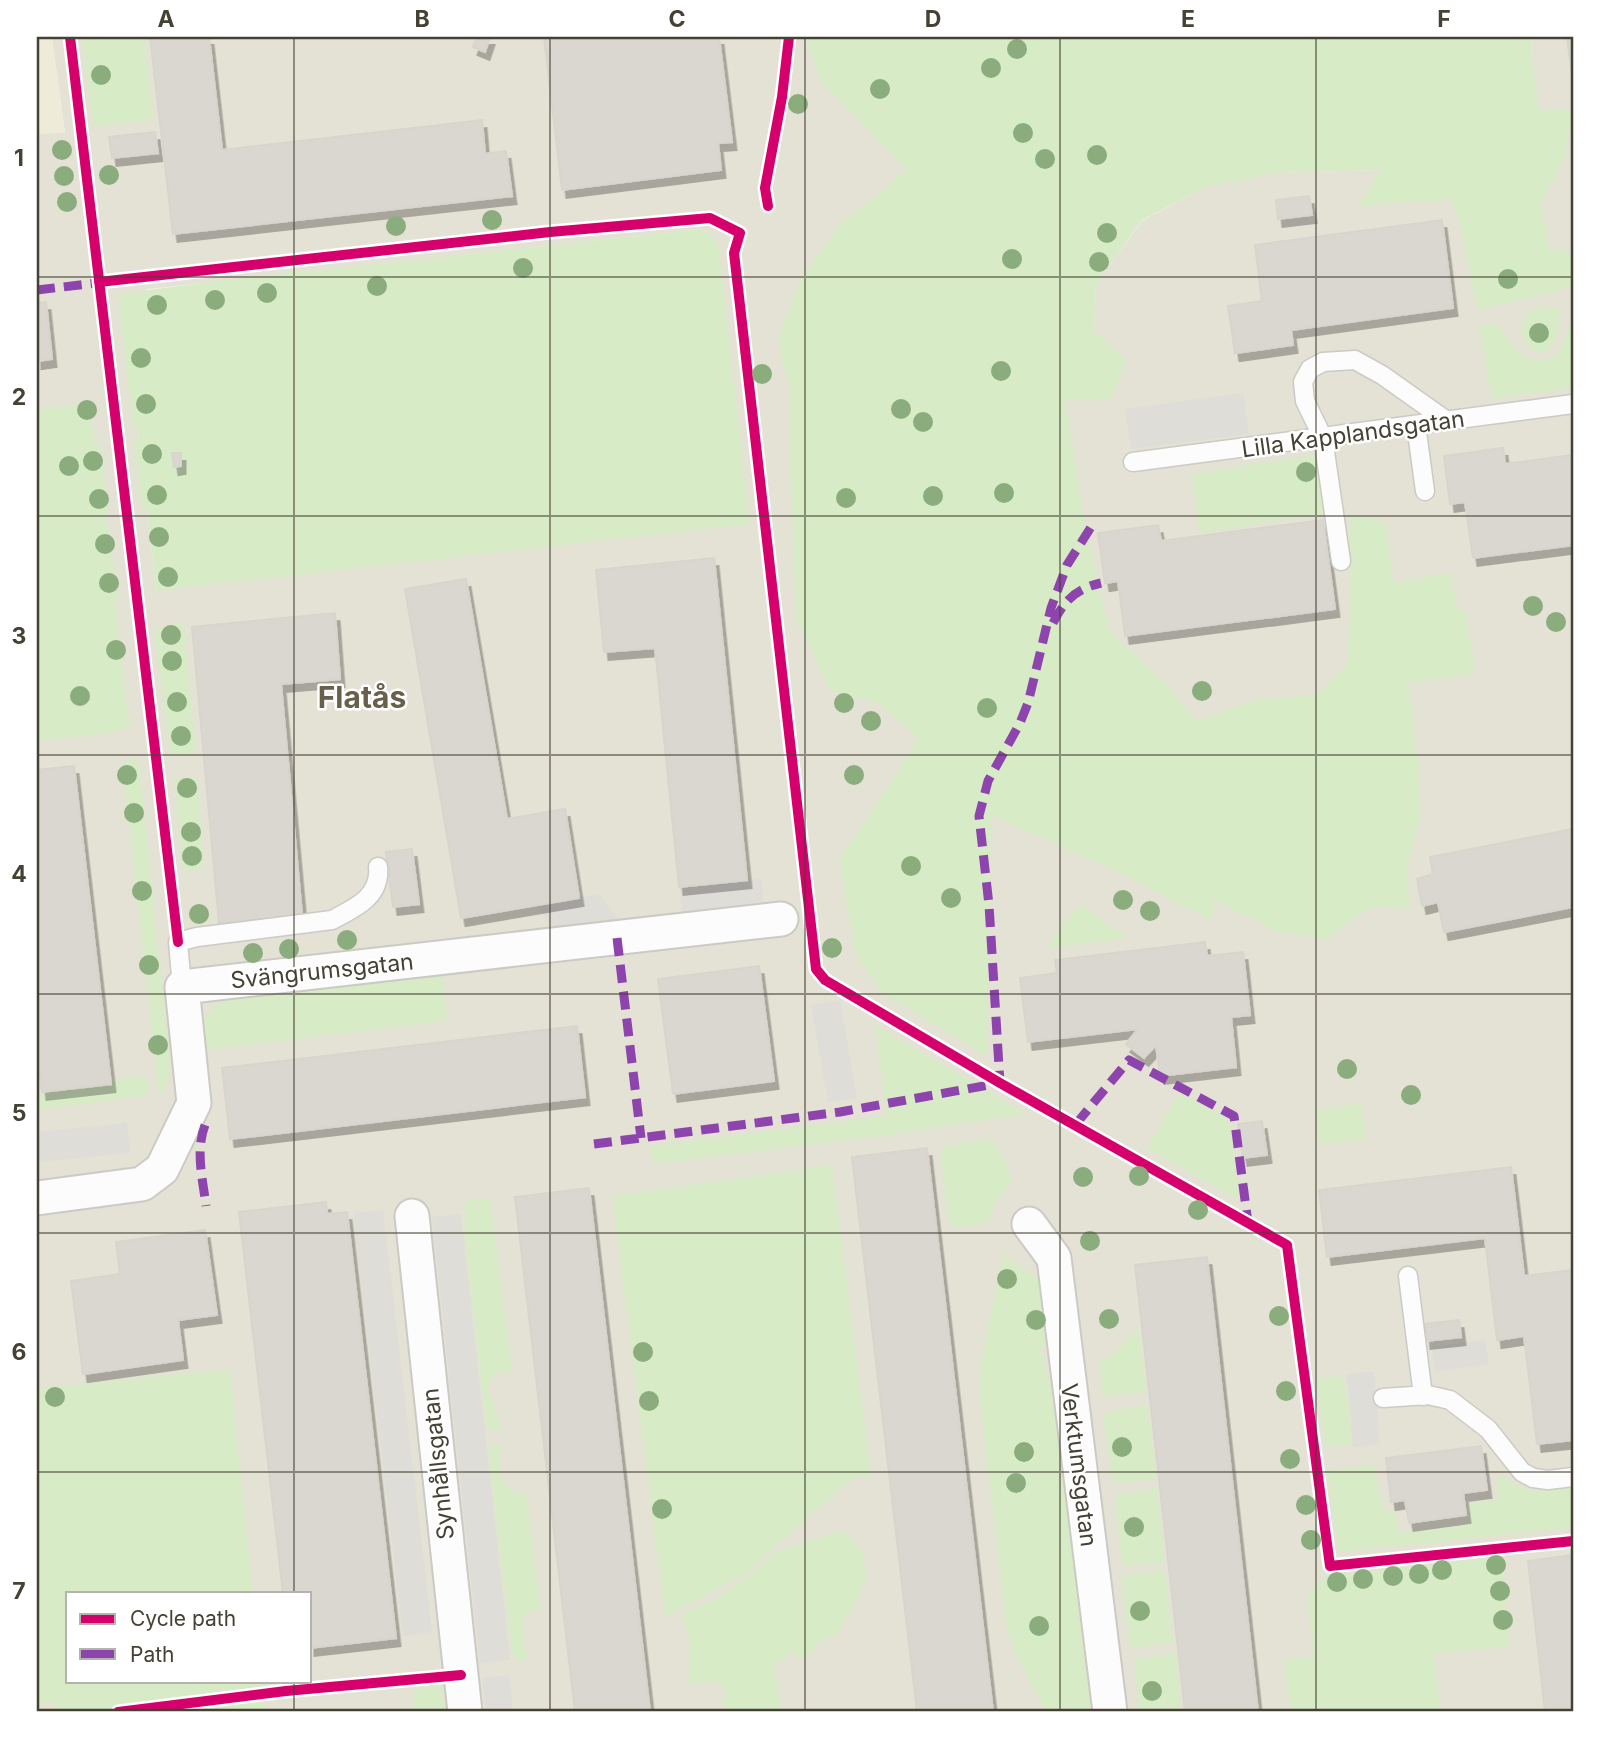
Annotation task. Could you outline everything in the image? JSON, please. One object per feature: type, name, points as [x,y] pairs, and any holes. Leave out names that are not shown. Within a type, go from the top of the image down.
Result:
[{"type":"street","name":"Svängrumsgatan","points":[[182,987],[781,919]]},
{"type":"street","points":[[37,1199],[142,1184],[162,1169],[194,1103],[182,987]]},
{"type":"street","name":"Synhållsgatan","points":[[412,1216],[465,1712]]},
{"type":"street","name":"Verktumsgatan","points":[[1029,1224],[1054,1258],[1110,1712]]},
{"type":"lane","points":[[1341,561],[1323,438],[1307,406],[1303,382],[1310,369],[1323,362],[1355,360],[1447,421]]},
{"type":"lane","name":"Lilla Kapplandsgatan","points":[[1133,462],[1573,404]]},
{"type":"lane","points":[[1416,425],[1425,491]]},
{"type":"lane","points":[[182,987],[178,943],[197,937],[332,920],[371,895],[379,880],[378,867]]},
{"type":"lane","points":[[1408,1276],[1423,1396]]},
{"type":"lane","points":[[1383,1398],[1423,1396],[1450,1400],[1488,1429],[1522,1472],[1533,1478],[1548,1480],[1573,1477]]},
{"type":"shaded area","points":[[37,37],[52,37],[65,133],[37,134]]},
{"type":"shaded area","points":[[52,37],[806,37],[819,80],[1094,331],[1096,284],[1142,221],[1206,187],[1275,173],[1382,170],[1539,111],[1531,44],[1535,37],[1573,37],[1573,1712],[37,1712],[37,738],[129,728],[90,404],[37,410],[37,134],[65,132]],"holes":[[[703,229],[718,242],[156,591],[126,323],[147,289]]]},
{"type":"shaded area","points":[[1243,393],[1249,434],[1131,449],[1125,409]]},
{"type":"shaded area","points":[[761,879],[764,907],[683,916],[680,888]]},
{"type":"shaded area","points":[[599,894],[619,920],[553,930],[537,905]]},
{"type":"shaded area","points":[[840,1000],[857,1098],[828,1102],[811,1005]]},
{"type":"shaded area","points":[[127,1123],[130,1153],[37,1162],[37,1132]]},
{"type":"shaded area","points":[[383,1210],[432,1632],[403,1636],[353,1213]]},
{"type":"shaded area","points":[[461,1214],[510,1660],[480,1663],[432,1217]]},
{"type":"shaded area","points":[[1485,1340],[1489,1364],[1435,1372],[1432,1347]]},
{"type":"shaded area","points":[[1374,1372],[1380,1444],[1353,1447],[1347,1374]]},
{"type":"shaded area","points":[[509,1675],[513,1712],[486,1712],[482,1678]]},
{"type":"green space","points":[[82,37],[144,37],[154,120],[93,127]]},
{"type":"green space","points":[[806,37],[1535,37],[1531,44],[1539,110],[1573,110],[1565,158],[1542,201],[1550,249],[1568,249],[1573,262],[1573,284],[1562,290],[1477,310],[1458,216],[1450,200],[1357,206],[1381,170],[1275,173],[1206,187],[1142,220],[1096,284],[1094,331],[1126,359],[1111,399],[1065,400],[1084,516],[1109,630],[1170,687],[1196,721],[1258,699],[1317,694],[1347,664],[1350,514],[1386,522],[1394,582],[1451,573],[1457,609],[1466,609],[1475,674],[1408,683],[1418,756],[1421,812],[1407,871],[1410,909],[1371,907],[1326,939],[1279,932],[1214,900],[1212,921],[1118,872],[991,815],[988,1057],[883,993],[856,956],[839,861],[918,737],[877,703],[830,690],[796,619],[790,395],[778,337],[802,277],[840,224],[907,170],[819,80]]},
{"type":"green space","points":[[703,229],[718,242],[750,524],[156,591],[147,509],[142,510],[134,441],[139,439],[138,428],[133,429],[118,294],[304,270]]},
{"type":"green space","points":[[1550,306],[1560,309],[1560,323],[1551,346],[1540,353],[1526,344],[1522,323],[1527,314]]},
{"type":"green space","points":[[1573,311],[1573,387],[1492,399],[1479,326],[1498,324],[1521,354],[1542,360],[1551,357],[1562,346]]},
{"type":"green space","points":[[90,403],[95,443],[100,443],[108,513],[104,515],[105,526],[108,526],[118,598],[114,599],[130,728],[113,730],[113,733],[37,741],[37,409]]},
{"type":"green space","points":[[1320,454],[1330,513],[1200,533],[1191,474]]},
{"type":"green space","points":[[184,623],[196,754],[171,756],[155,638],[158,628]]},
{"type":"green space","points":[[129,759],[139,761],[140,768],[169,1055],[168,1080],[161,1093],[122,765]]},
{"type":"green space","points":[[197,777],[204,868],[183,871],[174,780]]},
{"type":"green space","points":[[1082,904],[1124,936],[1123,939],[1050,948],[1049,942]]},
{"type":"green space","points":[[443,970],[447,1021],[206,1050],[203,1041],[206,1016],[217,1004],[233,995]]},
{"type":"green space","points":[[875,1025],[1027,1114],[888,1135],[653,1164],[651,1146],[887,1116]]},
{"type":"green space","points":[[37,1067],[40,1093],[112,1085],[112,1080],[146,1075],[148,1095],[37,1110]]},
{"type":"green space","points":[[1179,1092],[1230,1120],[1239,1200],[1147,1148]]},
{"type":"green space","points":[[1361,1103],[1366,1138],[1320,1145],[1315,1110]]},
{"type":"green space","points":[[990,1138],[1002,1154],[1012,1182],[996,1202],[988,1223],[954,1228],[949,1222],[941,1160],[942,1147]]},
{"type":"green space","points":[[832,1165],[871,1475],[851,1479],[745,1574],[665,1617],[612,1196]]},
{"type":"green space","points":[[490,1198],[513,1372],[495,1374],[488,1385],[502,1430],[487,1430],[464,1233],[466,1215],[463,1204],[468,1200]]},
{"type":"green space","points":[[1003,1254],[1044,1284],[1058,1344],[1041,1348],[1047,1376],[1057,1384],[1099,1709],[1086,1712],[1046,1712],[1013,1650],[1005,1617],[979,1395],[979,1369]]},
{"type":"green space","points":[[1139,1327],[1147,1392],[1105,1396],[1102,1394],[1099,1366],[1101,1361],[1114,1354]]},
{"type":"green space","points":[[230,1369],[253,1592],[66,1592],[66,1682],[262,1682],[266,1712],[55,1712],[54,1702],[37,1704],[37,1388]]},
{"type":"green space","points":[[1343,1376],[1354,1443],[1325,1447],[1317,1378]]},
{"type":"green space","points":[[1148,1405],[1156,1478],[1121,1483],[1113,1480],[1103,1419],[1106,1412]]},
{"type":"green space","points":[[502,1443],[499,1466],[501,1477],[507,1487],[512,1487],[514,1493],[526,1492],[541,1610],[531,1610],[523,1616],[524,1643],[530,1658],[517,1660],[513,1658],[488,1453],[489,1446]]},
{"type":"green space","points":[[1374,1464],[1383,1511],[1396,1511],[1399,1533],[1470,1524],[1468,1504],[1497,1500],[1497,1474],[1531,1490],[1573,1485],[1573,1528],[1339,1552],[1327,1471]]},
{"type":"green space","points":[[1157,1488],[1165,1562],[1127,1566],[1122,1564],[1115,1500],[1117,1494]]},
{"type":"green space","points":[[843,1530],[863,1551],[866,1575],[864,1586],[839,1632],[817,1644],[806,1658],[798,1658],[791,1651],[786,1660],[775,1662],[782,1712],[725,1712],[722,1681],[689,1685],[690,1645],[682,1613],[711,1601],[735,1586],[778,1551]]},
{"type":"green space","points":[[1502,1558],[1510,1646],[1434,1654],[1440,1712],[1291,1712],[1283,1659],[1314,1657],[1307,1594],[1326,1576]]},
{"type":"green space","points":[[1165,1569],[1173,1643],[1134,1648],[1129,1646],[1121,1576]]},
{"type":"green space","points":[[1176,1652],[1181,1712],[1139,1712],[1134,1659]]},
{"type":"green space","points":[[441,1687],[446,1712],[414,1712],[413,1692],[417,1688]]},
{"type":"building","points":[[150,37],[209,37],[222,150],[482,120],[485,154],[506,151],[512,196],[173,234]]},
{"type":"building","points":[[477,37],[490,37],[485,52],[473,47]]},
{"type":"building","points":[[544,37],[719,37],[732,142],[718,143],[721,170],[562,190]]},
{"type":"building","points":[[1567,37],[1573,37],[1573,82]]},
{"type":"building","points":[[155,132],[158,153],[112,158],[109,137]]},
{"type":"building","points":[[1309,196],[1312,215],[1278,219],[1276,200]]},
{"type":"building","points":[[1442,220],[1453,308],[1291,330],[1293,345],[1235,353],[1228,306],[1262,301],[1255,245]]},
{"type":"building","points":[[46,302],[52,359],[37,361],[37,303]]},
{"type":"building","points":[[1503,448],[1505,464],[1573,455],[1573,545],[1473,558],[1465,502],[1450,504],[1444,456]]},
{"type":"building","points":[[172,453],[181,453],[181,466],[174,467]]},
{"type":"building","points":[[1323,520],[1335,609],[1125,636],[1118,581],[1105,583],[1098,533],[1158,525],[1161,541]]},
{"type":"building","points":[[714,558],[747,880],[679,887],[655,648],[604,652],[596,570]]},
{"type":"building","points":[[466,579],[507,819],[565,809],[579,898],[461,918],[405,589]]},
{"type":"building","points":[[335,613],[340,679],[281,684],[302,915],[219,923],[192,627]]},
{"type":"building","points":[[74,766],[111,1084],[42,1092],[37,1046],[37,770]]},
{"type":"building","points":[[1573,829],[1573,907],[1444,932],[1438,902],[1422,906],[1417,879],[1433,874],[1430,857]]},
{"type":"building","points":[[412,849],[419,904],[393,907],[386,852]]},
{"type":"building","points":[[1205,942],[1207,956],[1243,952],[1250,1015],[1231,1017],[1236,1067],[1160,1076],[1156,1045],[1144,1058],[1126,1044],[1138,1029],[1028,1042],[1020,978],[1057,973],[1055,960]]},
{"type":"building","points":[[759,966],[774,1081],[673,1094],[658,979]]},
{"type":"building","points":[[577,1026],[585,1097],[230,1139],[222,1068]]},
{"type":"building","points":[[1262,1121],[1267,1155],[1243,1158],[1238,1124]]},
{"type":"building","points":[[927,1148],[993,1712],[917,1712],[852,1157]]},
{"type":"building","points":[[1511,1167],[1524,1276],[1573,1270],[1573,1440],[1537,1444],[1524,1336],[1497,1340],[1485,1238],[1327,1257],[1319,1190]]},
{"type":"building","points":[[589,1188],[650,1712],[575,1712],[515,1197]]},
{"type":"building","points":[[326,1202],[327,1214],[347,1212],[396,1638],[312,1648],[312,1592],[283,1592],[239,1212]]},
{"type":"building","points":[[205,1230],[217,1315],[178,1320],[183,1360],[83,1374],[71,1281],[120,1274],[116,1242]]},
{"type":"building","points":[[1207,1257],[1258,1712],[1185,1712],[1135,1265]]},
{"type":"building","points":[[1459,1320],[1461,1337],[1426,1341],[1425,1324]]},
{"type":"building","points":[[1481,1446],[1487,1490],[1463,1493],[1466,1515],[1409,1523],[1405,1500],[1391,1502],[1386,1458]]},
{"type":"building","points":[[1573,1555],[1573,1712],[1545,1712],[1528,1561]]},
{"type":"marked path","points":[[37,290],[105,282]]},
{"type":"marked path","points":[[594,1144],[840,1112],[1000,1083],[989,905],[979,816],[988,781],[1028,703],[1051,608],[1067,565],[1093,524]]},
{"type":"marked path","points":[[1053,623],[1072,597],[1101,583]]},
{"type":"marked path","points":[[617,938],[641,1138]]},
{"type":"marked path","points":[[1076,1124],[1129,1060],[1234,1116],[1248,1223]]},
{"type":"marked path","points":[[205,1125],[200,1155],[206,1206]]},
{"type":"cycle path","points":[[70,37],[178,942]]},
{"type":"cycle path","points":[[768,206],[765,188],[782,97],[789,37]]},
{"type":"cycle path","points":[[99,282],[550,232],[710,218],[740,233],[734,253],[816,969],[825,980],[1000,1083],[1287,1245],[1330,1566],[1573,1541]]},
{"type":"cycle path","points":[[118,1712],[286,1691],[461,1675]]},
{"type":"district","name":"Flatås","points":[[362,697]]}]
